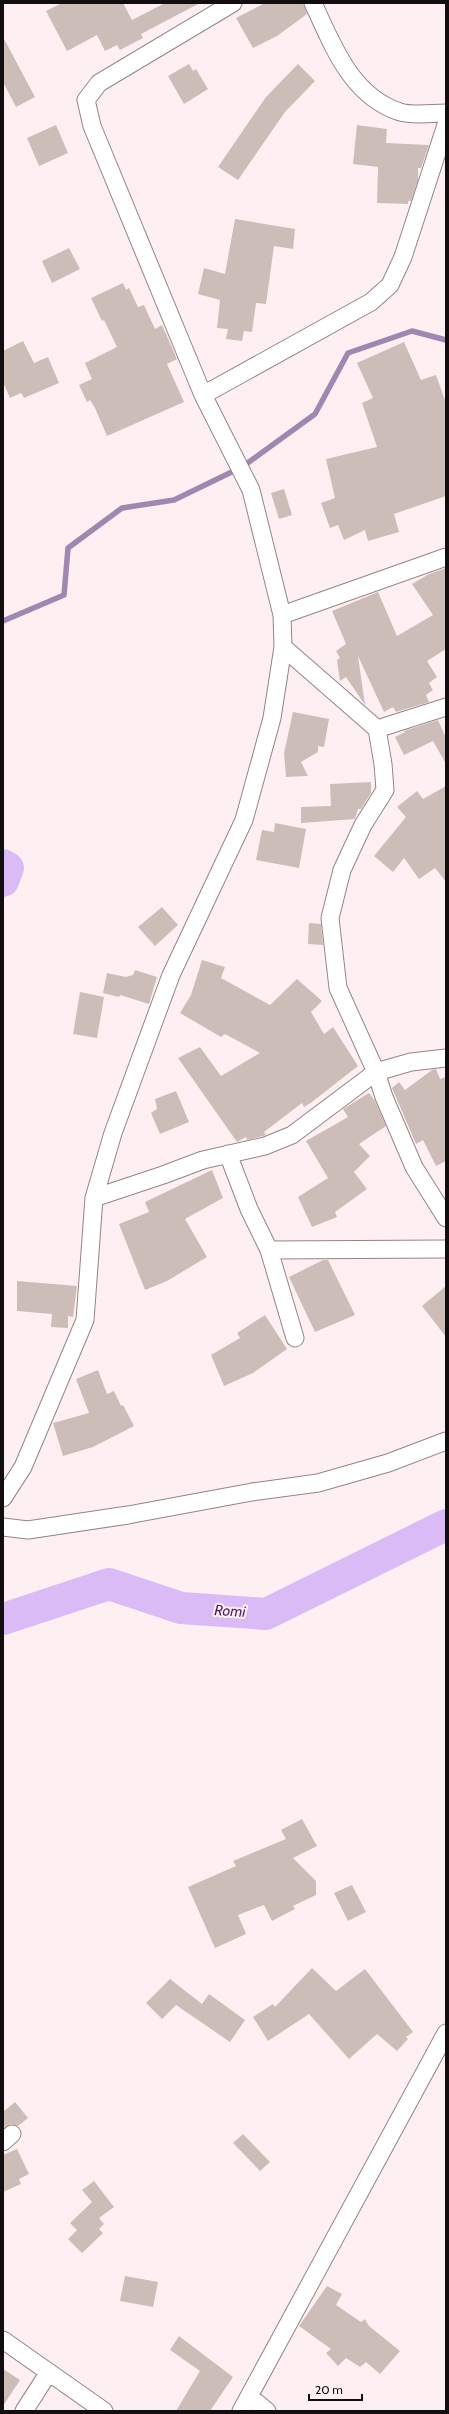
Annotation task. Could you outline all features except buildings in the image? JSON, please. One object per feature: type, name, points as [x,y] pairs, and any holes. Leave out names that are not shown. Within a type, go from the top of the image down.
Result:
[{"type":"street","points":[[3,1498],[23,1467],[85,1320],[94,1198],[113,1133],[171,975],[244,820],[272,718],[283,647],[282,615],[251,490],[228,448],[203,395],[92,126],[86,100],[99,83],[233,3]]},
{"type":"street","points":[[314,3],[340,60],[356,83],[374,100],[401,113],[446,113]]},
{"type":"street","points":[[203,395],[365,306],[390,285],[417,218],[446,125]]},
{"type":"street","points":[[282,615],[446,557]]},
{"type":"street","points":[[283,647],[376,729],[383,764],[385,790],[363,825],[342,870],[330,918],[338,988],[376,1072],[384,1097],[414,1167],[446,1218]]},
{"type":"street","points":[[376,729],[446,707]]},
{"type":"street","points":[[94,1198],[203,1160],[265,1146],[292,1135],[376,1072],[411,1062],[446,1058]]},
{"type":"street","points":[[228,1154],[249,1209],[269,1250],[295,1338]]},
{"type":"street","points":[[269,1250],[446,1249]]},
{"type":"street","points":[[3,1526],[28,1530],[128,1515],[252,1492],[318,1483],[388,1463],[446,1441]]},
{"type":"street","points":[[267,2411],[246,2404],[439,2062],[446,2034]]},
{"type":"street","points":[[3,2340],[104,2411]]},
{"type":"street","points":[[24,2411],[49,2372]]},
{"type":"waterway","points":[[3,621],[64,595],[68,548],[122,508],[174,500],[242,467],[315,414],[348,353],[412,331],[446,340]]},
{"type":"waterway","name":"Romi","points":[[3,865],[8,868],[3,881]]},
{"type":"waterway","name":"Romi","points":[[3,1619],[109,1584],[181,1608],[266,1614],[446,1525]]}]
